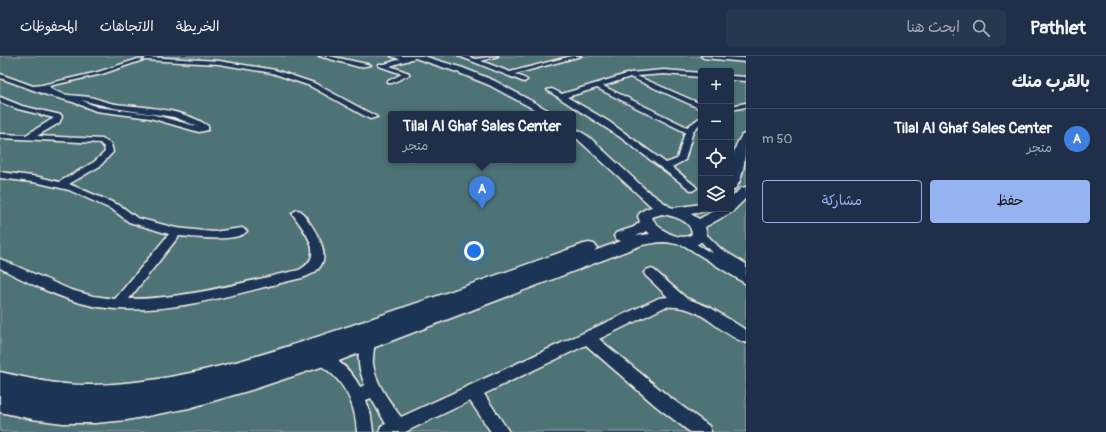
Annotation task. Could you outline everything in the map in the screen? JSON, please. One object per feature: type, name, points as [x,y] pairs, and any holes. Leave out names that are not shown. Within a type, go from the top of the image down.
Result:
[{"type":"street","points":[[322,56],[357,65],[368,65]]},
{"type":"street","points":[[383,65],[395,56],[412,57],[492,83],[544,111]]},
{"type":"street","points":[[462,56],[524,80]]},
{"type":"street","points":[[475,61],[495,56]]},
{"type":"street","points":[[704,56],[746,60]]},
{"type":"street","points":[[0,76],[40,86],[100,73],[141,57],[204,60],[245,66],[290,76],[314,86],[373,117]]},
{"type":"street","points":[[383,65],[412,57],[472,79],[510,96],[535,111]]},
{"type":"street","points":[[510,74],[572,57]]},
{"type":"street","points":[[383,65],[407,74],[390,82]]},
{"type":"street","points":[[0,70],[4,75],[10,78],[40,86],[54,93],[114,106],[166,113],[195,121],[205,128],[199,130],[151,116],[96,109],[79,102],[49,94],[40,86]]},
{"type":"street","points":[[562,96],[629,75],[657,72],[698,75]]},
{"type":"street","points":[[629,75],[698,106]]},
{"type":"street","points":[[734,78],[746,79]]},
{"type":"street","points":[[597,85],[688,131]]},
{"type":"street","points":[[550,90],[611,126],[666,166],[692,188]]},
{"type":"street","points":[[0,99],[20,108],[58,117],[56,121],[27,138]]},
{"type":"street","points":[[734,107],[745,106]]},
{"type":"street","points":[[734,108],[746,114]]},
{"type":"street","points":[[666,166],[680,160],[688,131],[698,121]]},
{"type":"street","points":[[576,132],[602,154],[644,195],[670,211],[691,220],[717,252],[746,270]]},
{"type":"street","points":[[0,136],[102,142],[108,146],[109,152],[103,160],[61,185]]},
{"type":"street","points":[[734,181],[740,149],[746,137]]},
{"type":"street","points":[[576,141],[598,160],[647,219],[674,239],[746,280]]},
{"type":"street","points":[[0,175],[61,185],[83,192],[117,208],[133,220],[176,232],[213,236],[242,231]]},
{"type":"street","points":[[734,203],[746,191]]},
{"type":"street","points":[[0,382],[37,391],[95,394],[136,392],[206,379],[269,362],[488,286],[634,232],[647,219],[651,211],[698,208]]},
{"type":"street","points":[[0,402],[49,412],[102,412],[130,409],[211,393],[323,359],[368,343],[640,240],[694,240],[699,230],[723,212]]},
{"type":"street","points":[[0,263],[32,280],[65,294],[94,301],[118,304],[185,299],[307,272],[318,264],[320,254],[307,225],[297,213]]},
{"type":"street","points":[[118,304],[176,232]]},
{"type":"street","points":[[650,273],[682,302],[704,311],[746,336]]},
{"type":"street","points":[[368,343],[365,350],[364,359],[366,367],[385,408],[392,429],[663,302],[682,302]]},
{"type":"street","points":[[588,338],[634,378],[703,432]]},
{"type":"street","points":[[323,359],[339,370],[347,379],[356,396],[365,432]]},
{"type":"street","points":[[356,396],[376,389]]},
{"type":"street","points":[[473,392],[501,432]]},
{"type":"green space","points":[[0,56],[746,56],[746,432],[0,432]]},
{"type":"place","name":"Tilal Al Ghaf Sales Center","points":[[482,209]]}]
